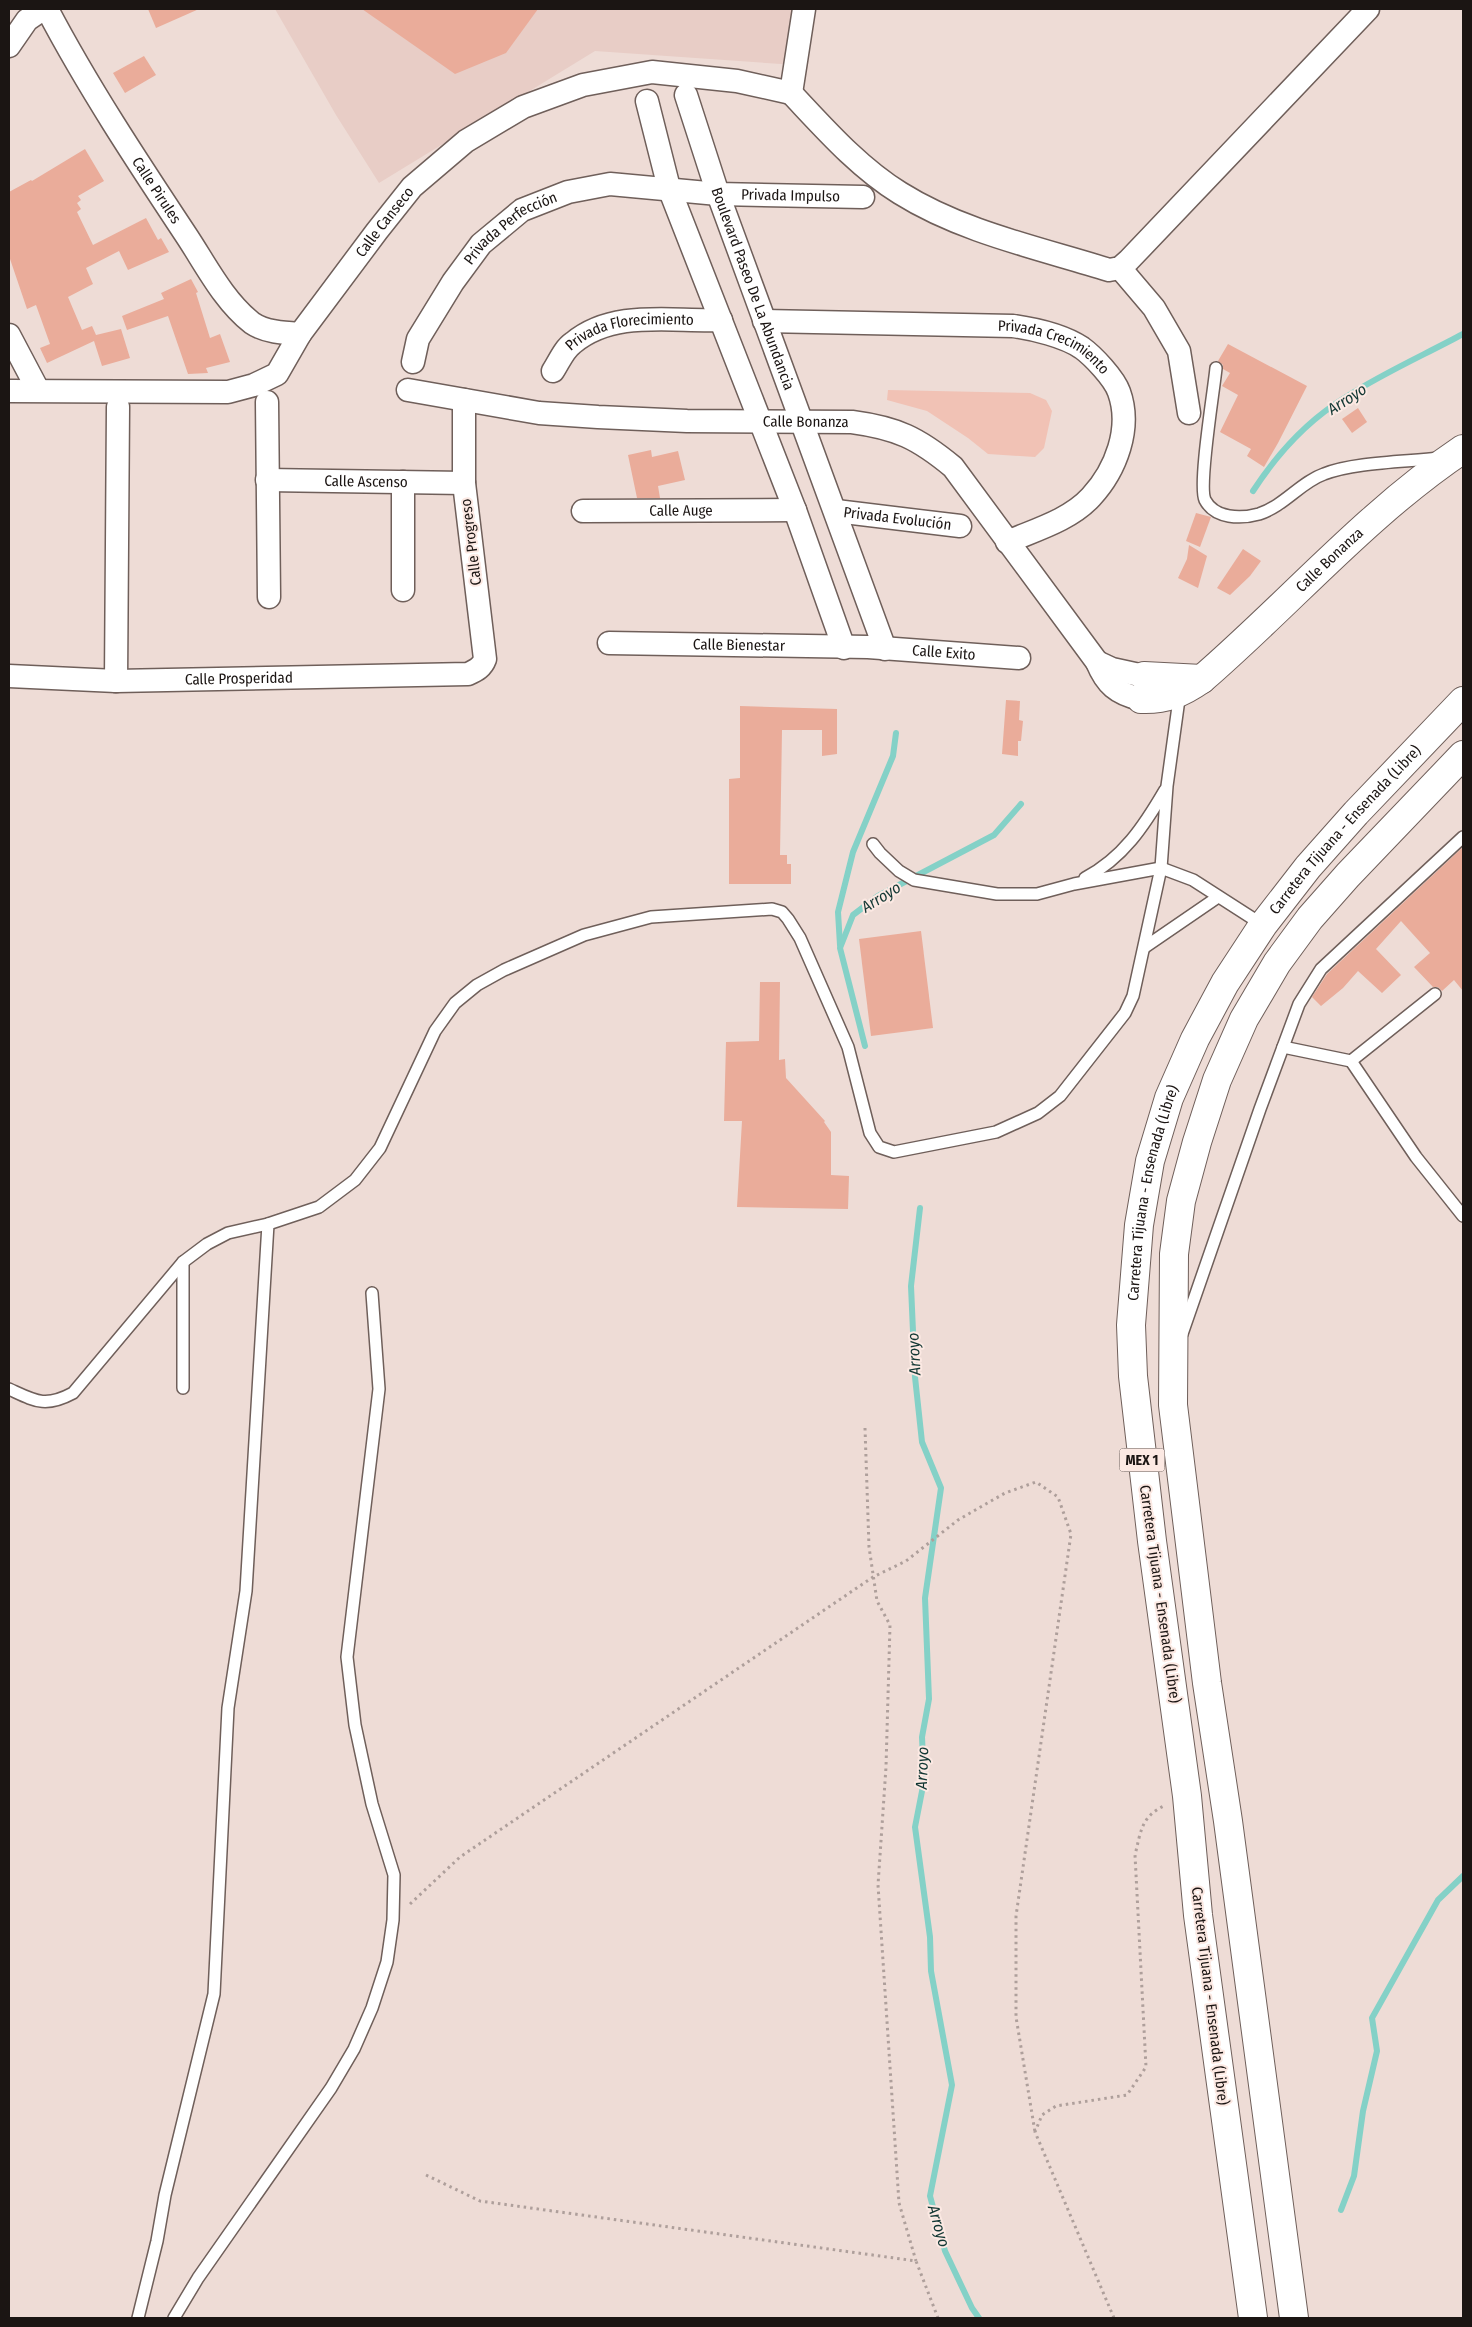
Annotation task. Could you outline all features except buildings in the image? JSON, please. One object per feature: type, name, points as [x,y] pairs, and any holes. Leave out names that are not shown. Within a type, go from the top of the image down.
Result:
[{"type":"main road","name":"Calle Bonanza","points":[[1142,688],[1188,684],[1245,641],[1368,523],[1458,453]]},
{"type":"main road","name":"Carretera Tijuana - Ensenada (Libre)","points":[[1253,2318],[1198,1915],[1187,1796],[1152,1541],[1133,1376],[1131,1325],[1140,1225],[1150,1161],[1169,1098],[1195,1039],[1225,983],[1263,924],[1308,867],[1356,813],[1463,701]]},
{"type":"main road","name":"Carretera Tijuana - Ensenada (Libre)","points":[[1294,2318],[1228,1821],[1207,1683],[1173,1405],[1174,1254],[1181,1201],[1217,1080],[1244,1020],[1277,963],[1310,918],[1348,875],[1463,755]]},
{"type":"street","points":[[9,46],[26,20],[45,9]]},
{"type":"street","name":"Calle Pirules","points":[[45,9],[92,90],[153,187],[232,302],[253,324],[276,332],[300,334]]},
{"type":"street","points":[[804,9],[791,93],[857,160],[899,192],[942,215],[996,235],[1109,270],[1120,268],[1368,9]]},
{"type":"street","name":"Calle Canseco","points":[[9,391],[228,392],[254,385],[277,374],[300,334],[412,187],[466,141],[523,107],[583,85],[652,72],[737,81],[791,93]]},
{"type":"street","name":"Boulevard Paseo De La Abundancia","points":[[686,95],[718,194],[836,510],[877,648]]},
{"type":"street","points":[[647,101],[669,188],[760,421],[786,510],[844,648]]},
{"type":"street","name":"Privada Perfección","points":[[413,362],[418,340],[453,282],[482,244],[522,210],[568,192],[610,184],[718,194]]},
{"type":"street","name":"Privada Impulso","points":[[718,194],[863,198]]},
{"type":"street","points":[[1120,268],[1154,308],[1179,351],[1189,413]]},
{"type":"street","name":"Privada Florecimiento","points":[[552,371],[571,344],[598,326],[628,320],[720,320]]},
{"type":"street","name":"Privada Crecimiento","points":[[764,321],[1013,326],[1048,334],[1081,348],[1103,368],[1119,391],[1123,417],[1120,445],[1111,470],[1090,498],[1071,513],[1007,542]]},
{"type":"street","points":[[9,335],[38,390]]},
{"type":"street","name":"Calle Bonanza","points":[[408,390],[539,413],[687,421],[852,422],[879,426],[905,434],[928,447],[953,468],[1097,662],[1142,688]]},
{"type":"street","name":"Calle Progreso","points":[[464,400],[464,483],[485,659],[482,666],[468,674]]},
{"type":"street","points":[[267,402],[268,597]]},
{"type":"street","points":[[116,681],[118,406]]},
{"type":"street","name":"Calle Ascenso","points":[[267,480],[464,483]]},
{"type":"street","points":[[403,482],[403,590]]},
{"type":"street","name":"Calle Auge","points":[[583,511],[786,510]]},
{"type":"street","name":"Privada Evolución","points":[[836,510],[960,526]]},
{"type":"street","name":"Calle Bienestar","points":[[609,643],[877,648]]},
{"type":"street","name":"Calle Exito","points":[[877,648],[1019,658]]},
{"type":"street","name":"Calle Prosperidad","points":[[9,676],[116,681],[468,674]]},
{"type":"lane","points":[[1216,368],[1204,478],[1205,499],[1214,511],[1228,516],[1243,517],[1260,514],[1280,504],[1321,474],[1338,469],[1458,453]]},
{"type":"lane","points":[[9,1389],[37,1402],[57,1402],[73,1394],[183,1262],[207,1244],[228,1233],[268,1224],[319,1207],[355,1180],[380,1148],[435,1031],[455,1003],[477,985],[504,970],[584,935],[651,916],[772,909],[782,912],[800,938],[848,1047],[870,1133],[879,1146],[894,1152],[996,1132],[1038,1112],[1060,1096],[1125,1012],[1133,996],[1161,868],[1167,786],[1188,684]]},
{"type":"lane","points":[[1074,884],[1102,869],[1123,850],[1144,826],[1167,786]]},
{"type":"lane","points":[[1173,1361],[1299,1004],[1321,970],[1463,837]]},
{"type":"lane","points":[[873,844],[899,871],[914,880],[997,894],[1037,894],[1074,884],[1161,868],[1193,880],[1263,924]]},
{"type":"lane","points":[[1145,947],[1218,897]]},
{"type":"lane","points":[[1351,1061],[1435,994]]},
{"type":"lane","points":[[1283,1048],[1351,1061],[1416,1157],[1463,1216]]},
{"type":"lane","points":[[138,2318],[157,2241],[165,2195],[214,1994],[228,1708],[246,1591],[268,1224]]},
{"type":"lane","points":[[183,1262],[183,1388]]},
{"type":"lane","points":[[174,2318],[198,2278],[331,2088],[354,2049],[372,2008],[387,1962],[393,1920],[394,1875],[372,1804],[355,1726],[346,1657],[379,1389],[372,1293]]},
{"type":"path","points":[[865,1428],[869,1547],[877,1601],[890,1625],[886,1767],[878,1885],[899,2203],[916,2261],[938,2318]]},
{"type":"path","points":[[393,1920],[460,1857],[873,1576],[906,1561],[958,1520],[1005,1493],[1036,1482],[1058,1497],[1071,1534],[1016,1916],[1016,2017],[1035,2132],[1114,2318]]},
{"type":"path","points":[[1035,2132],[1042,2116],[1056,2106],[1127,2096],[1146,2067],[1135,1855],[1142,1823],[1154,1810],[1187,1796]]},
{"type":"path","points":[[426,2175],[480,2201],[916,2261]]},
{"type":"shaded area","points":[[275,9],[800,9],[796,65],[595,51],[379,183],[336,115]]},
{"type":"shaded area","points":[[888,390],[1030,393],[1046,400],[1052,411],[1044,448],[1035,457],[988,454],[968,438],[927,411],[887,400]]},
{"type":"waterway","name":"Arroyo","points":[[1253,491],[1272,464],[1294,439],[1332,406],[1374,380],[1463,334]]},
{"type":"waterway","points":[[840,945],[838,912],[853,852],[893,756],[896,733]]},
{"type":"waterway","name":"Arroyo","points":[[865,1046],[840,948],[853,915],[878,896],[994,835],[1021,804]]},
{"type":"waterway","name":"Arroyo","points":[[920,1208],[911,1286],[915,1377],[922,1442],[941,1488],[925,1598],[929,1699],[922,1737],[924,1781],[915,1827],[930,1937],[931,1971],[952,2085],[930,2196],[945,2251],[972,2308],[979,2318]]},
{"type":"waterway","points":[[1341,2210],[1354,2176],[1363,2111],[1377,2051],[1372,2018],[1438,1900],[1463,1876]]}]
